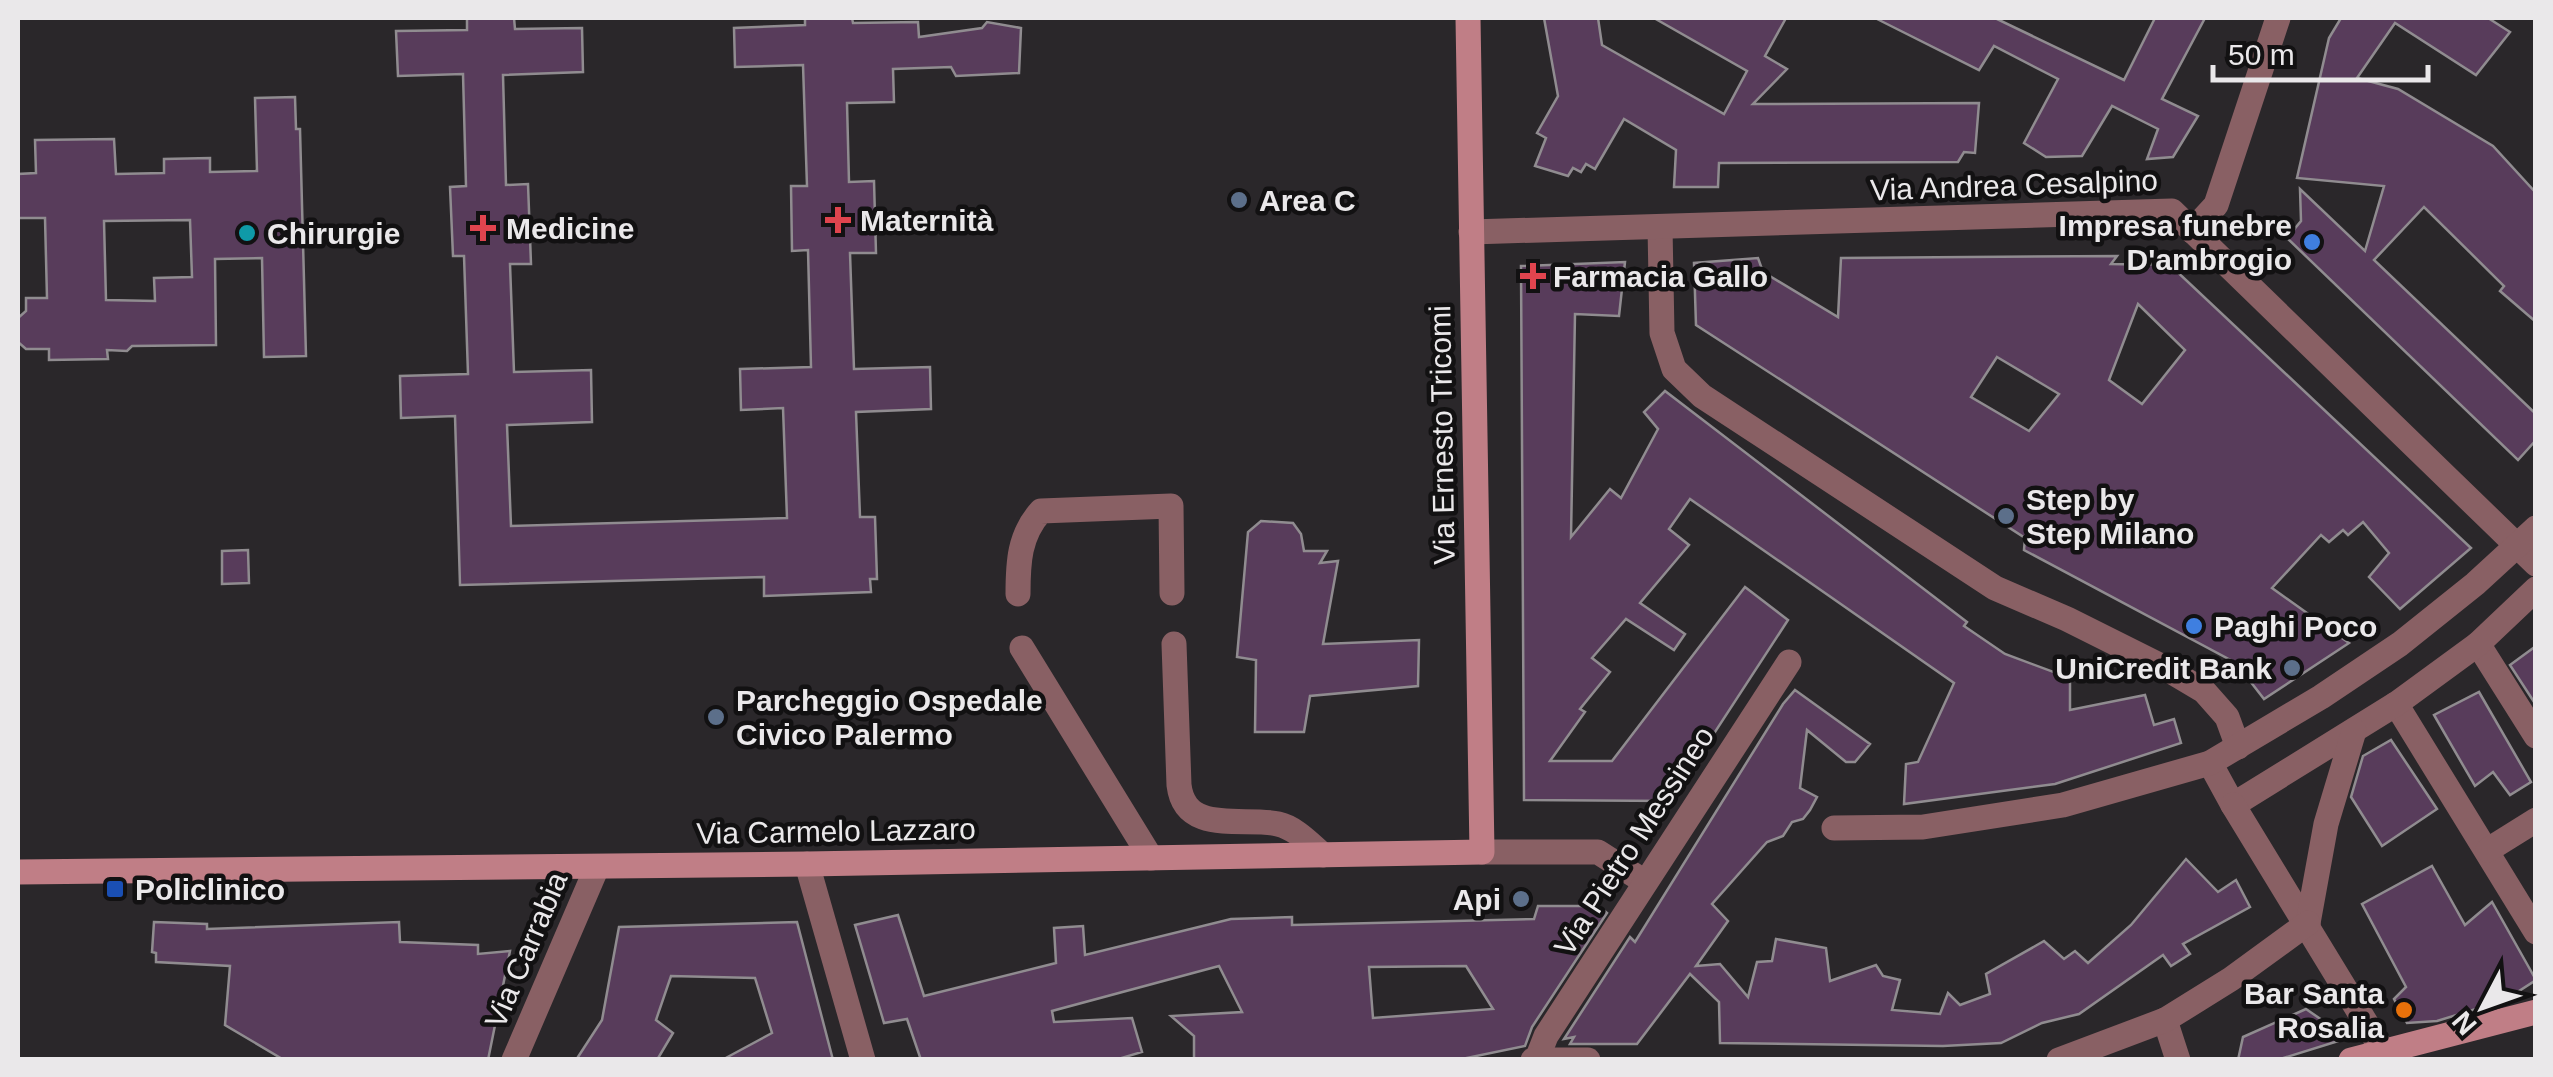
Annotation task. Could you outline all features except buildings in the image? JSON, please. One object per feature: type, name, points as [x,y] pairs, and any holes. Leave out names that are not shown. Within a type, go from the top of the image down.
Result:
[{"type":"street","name":"Via Ernesto Tricomi","points":[[1468,18],[1482,852]]},
{"type":"street","points":[[2192,231],[2216,205],[2278,18]]},
{"type":"street","name":"Via Andrea Cesalpino","points":[[1472,232],[2172,211],[2530,546]]},
{"type":"street","points":[[1660,227],[1662,333],[1674,370],[1702,396],[1995,588],[2167,669],[2204,691],[2227,716],[2238,747]]},
{"type":"street","points":[[1018,594],[1021,547],[1028,526],[1041,512],[1171,506],[1172,593]]},
{"type":"street","points":[[1834,828],[1923,827],[2064,805],[2210,762],[2400,644],[2530,546]]},
{"type":"street","points":[[2233,804],[2396,704],[2478,644],[2536,588]]},
{"type":"street","points":[[1174,644],[1179,786],[1184,802],[1212,820],[1279,824],[1296,832],[1323,855]]},
{"type":"street","points":[[2478,644],[2536,736]]},
{"type":"street","points":[[1022,648],[1150,858]]},
{"type":"street","name":"Via Pietro Messineo","points":[[1535,1059],[1546,1036],[1790,662]]},
{"type":"street","points":[[2396,704],[2536,932]]},
{"type":"street","points":[[2059,1060],[2165,1020],[2231,980],[2308,924],[2326,824],[2354,731]]},
{"type":"street","points":[[2210,762],[2384,1050]]},
{"type":"street","points":[[2488,850],[2536,820]]},
{"type":"street","name":"Via Carmelo Lazzaro","points":[[18,872],[1598,852],[1645,882]]},
{"type":"street","points":[[806,864],[863,1060]]},
{"type":"street","name":"Via Carrabia","points":[[514,1060],[597,866]]},
{"type":"street","points":[[2352,1060],[2536,1012]]},
{"type":"street","points":[[2165,1020],[2178,1060]]},
{"type":"street","points":[[1535,1059],[1588,1060]]},
{"type":"place","name":"Area C","points":[[1239,200]]},
{"type":"place","name":"Maternità","points":[[838,220]]},
{"type":"place","name":"Medicine","points":[[483,228]]},
{"type":"place","name":"Chirurgie","points":[[247,233]]},
{"type":"place","name":"Impresa funebre D'ambrogio","points":[[2312,242]]},
{"type":"place","name":"Farmacia Gallo","points":[[1533,276]]},
{"type":"place","name":"Step by Step Milano","points":[[2006,516]]},
{"type":"place","name":"Paghi Poco","points":[[2194,626]]},
{"type":"place","name":"UniCredit Bank","points":[[2292,668]]},
{"type":"place","name":"Parcheggio Ospedale Civico Palermo","points":[[716,717]]},
{"type":"place","name":"Policlinico","points":[[115,889]]},
{"type":"place","name":"Api","points":[[1521,899]]},
{"type":"place","name":"Bar Santa Rosalia","points":[[2404,1010]]}]
